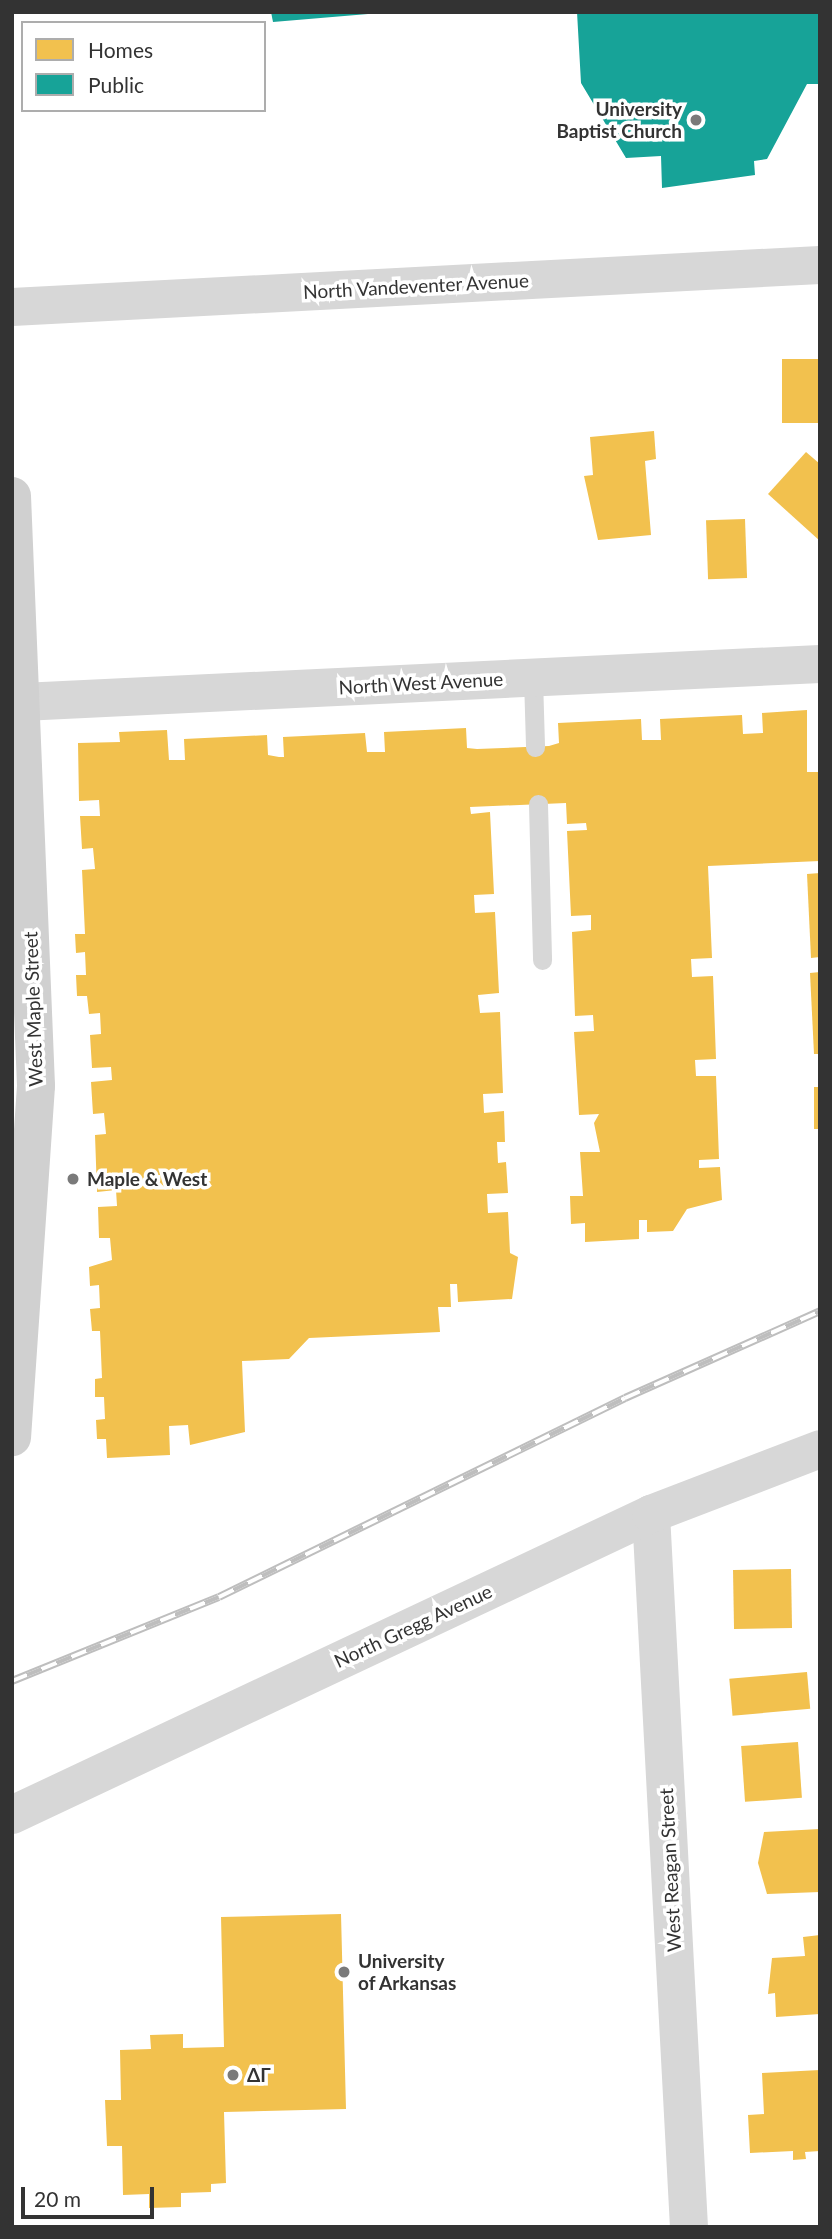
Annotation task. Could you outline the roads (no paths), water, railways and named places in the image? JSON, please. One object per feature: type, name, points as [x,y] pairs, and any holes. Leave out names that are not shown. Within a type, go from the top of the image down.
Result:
[{"type":"street","name":"North Vandeventer Avenue","points":[[12,307],[820,265]]},
{"type":"street","name":"West Maple Street","points":[[12,496],[22,702],[24,1087],[12,1437]]},
{"type":"street","name":"North West Avenue","points":[[22,702],[820,664]]},
{"type":"street","name":"North Gregg Avenue","points":[[12,1815],[651,1514],[820,1449]]},
{"type":"street","name":"West Reagan Street","points":[[651,1514],[689,2227]]},
{"type":"lane","points":[[533,678],[535,747]]},
{"type":"lane","points":[[538,804],[542,960]]},
{"type":"railway","points":[[12,1681],[219,1597],[625,1398],[820,1311]]},
{"type":"place","name":"University Baptist Church","points":[[696,120]]},
{"type":"place","name":"Maple & West","points":[[73,1179]]},
{"type":"place","name":"University of Arkansas","points":[[344,1972]]},
{"type":"place","name":"ΔΓ","points":[[233,2075]]}]
